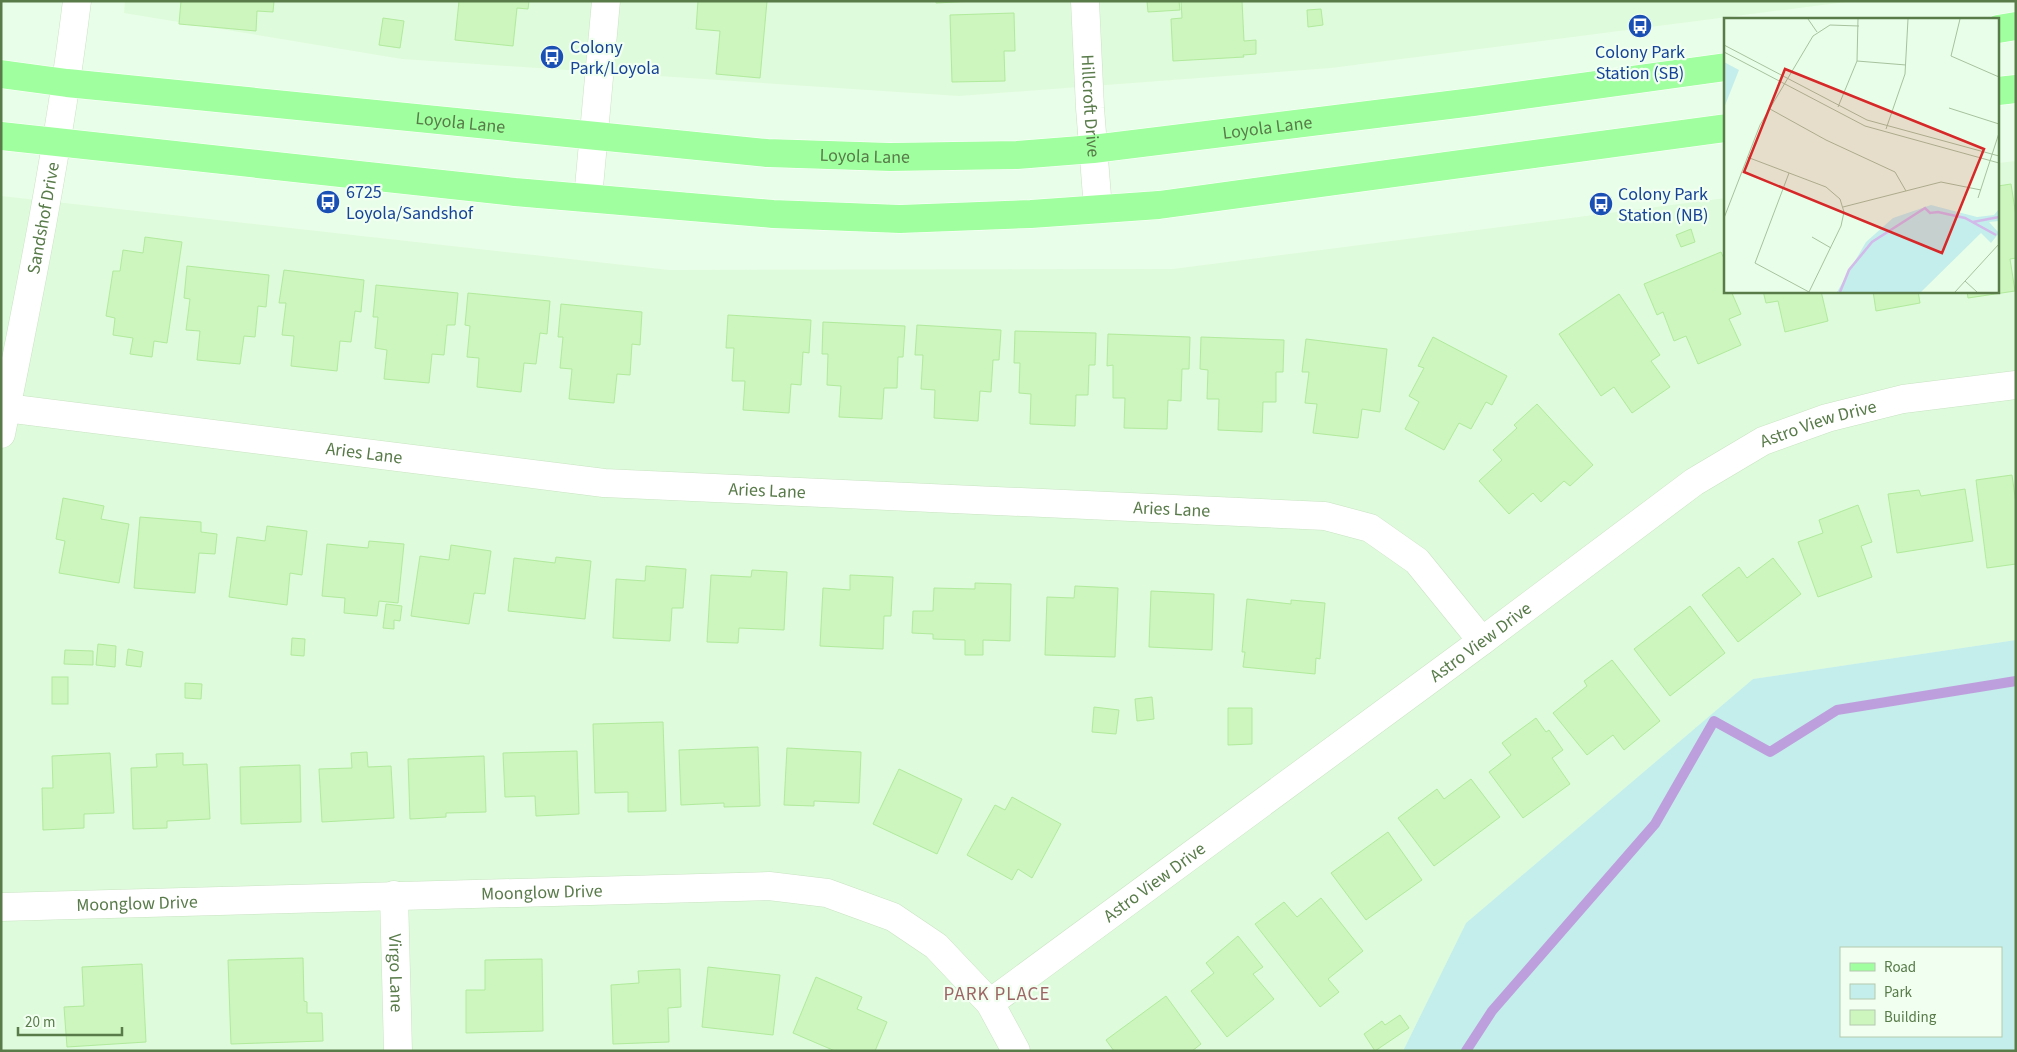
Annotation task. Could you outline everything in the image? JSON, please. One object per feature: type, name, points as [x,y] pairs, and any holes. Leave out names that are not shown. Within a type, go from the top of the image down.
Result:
[{"type":"main road","points":[[2000,29],[2016,26]]},
{"type":"main road","name":"Loyola Lane","points":[[1,74],[67,83],[767,154],[852,156],[1017,155],[1093,149],[1472,102],[1724,67]]},
{"type":"main road","points":[[2000,92],[2016,89]]},
{"type":"main road","points":[[1,136],[588,198],[773,214],[900,219],[1031,214],[1168,203],[1724,128]]},
{"type":"street","name":"Sandshof Drive","points":[[1,434],[6,408],[9,358],[56,141],[67,83],[77,1]]},
{"type":"street","points":[[588,198],[606,1]]},
{"type":"street","name":"Hillcroft Drive","points":[[1084,1],[1098,209]]},
{"type":"street","name":"Astro View Drive","points":[[990,1003],[1482,641],[1694,482],[1763,441],[1828,418],[1903,399],[2016,384]]},
{"type":"street","name":"Aries Lane","points":[[6,408],[604,483],[1325,516],[1370,528],[1417,561],[1482,641]]},
{"type":"street","name":"Moonglow Drive","points":[[1,907],[769,886],[827,892],[893,917],[936,946],[990,1003],[1016,1051]]},
{"type":"street","name":"Virgo Lane","points":[[394,895],[398,1051]]},
{"type":"shaded area","points":[[125,1],[1853,1],[1331,68],[959,96],[402,59],[124,13]]},
{"type":"shaded area","points":[[2016,161],[2016,640],[1753,679],[1466,923],[1403,1051],[1,1051],[1,196],[669,270],[1173,269],[1724,198],[1724,292],[2000,292],[2000,163]]},
{"type":"green space","points":[[2016,640],[2016,1051],[1403,1051],[1466,923],[1753,679]]},
{"type":"building","points":[[181,1],[274,1],[273,12],[257,11],[256,31],[179,24]]},
{"type":"building","points":[[459,1],[529,1],[528,9],[517,8],[513,46],[455,40]]},
{"type":"building","points":[[698,1],[767,1],[760,78],[716,74],[720,31],[696,29]]},
{"type":"building","points":[[936,1],[974,1],[936,3]]},
{"type":"building","points":[[1147,1],[1179,1],[1180,10],[1148,12]]},
{"type":"building","points":[[1181,1],[1242,1],[1244,41],[1256,40],[1256,54],[1243,55],[1244,57],[1173,61],[1171,19],[1182,18]]},
{"type":"building","points":[[1321,9],[1323,25],[1308,27],[1307,10]]},
{"type":"building","points":[[1014,13],[1015,51],[1004,51],[1005,81],[952,82],[950,15]]},
{"type":"building","points":[[383,18],[404,21],[400,48],[379,45]]},
{"type":"building","points":[[2011,184],[2016,216],[2016,258],[2010,259],[2015,291],[1968,298],[1967,292],[2000,292],[2000,186]]},
{"type":"building","points":[[1691,229],[1695,242],[1681,247],[1676,235]]},
{"type":"building","points":[[145,237],[182,242],[167,343],[154,341],[152,357],[130,354],[133,338],[113,335],[115,318],[106,316],[113,271],[120,271],[123,250],[143,253]]},
{"type":"building","points":[[1721,252],[1724,259],[1724,292],[1731,292],[1741,314],[1729,319],[1741,345],[1698,364],[1686,336],[1674,341],[1663,312],[1657,315],[1644,284]]},
{"type":"building","points":[[187,266],[269,275],[266,307],[258,306],[255,337],[244,336],[240,364],[197,360],[200,331],[186,330],[190,299],[184,298]]},
{"type":"building","points":[[284,270],[364,280],[361,312],[355,311],[351,342],[340,341],[337,371],[291,366],[294,336],[282,335],[286,303],[279,303]]},
{"type":"building","points":[[376,285],[458,293],[455,325],[447,325],[444,355],[432,354],[429,383],[384,379],[387,350],[375,348],[378,317],[373,317]]},
{"type":"building","points":[[1763,292],[1821,292],[1828,321],[1785,332],[1778,301],[1766,303]]},
{"type":"building","points":[[1873,292],[1918,292],[1920,303],[1876,311]]},
{"type":"building","points":[[468,293],[550,301],[547,334],[540,333],[536,364],[524,363],[521,392],[477,387],[479,358],[467,357],[470,326],[465,325]]},
{"type":"building","points":[[1619,294],[1660,355],[1651,361],[1670,387],[1632,413],[1614,387],[1601,396],[1559,334]]},
{"type":"building","points":[[561,304],[642,312],[640,345],[632,344],[630,375],[617,374],[614,403],[569,399],[572,369],[560,368],[563,337],[558,337]]},
{"type":"building","points":[[728,315],[811,320],[809,353],[803,352],[801,385],[791,384],[789,413],[743,410],[745,381],[732,381],[734,348],[726,348]]},
{"type":"building","points":[[823,322],[905,326],[903,357],[898,357],[897,388],[884,388],[882,419],[839,417],[841,386],[827,385],[828,354],[822,354]]},
{"type":"building","points":[[917,325],[1001,330],[999,360],[993,360],[991,392],[980,391],[978,421],[934,418],[935,390],[921,389],[923,355],[915,355]]},
{"type":"building","points":[[1015,331],[1096,333],[1095,365],[1089,365],[1088,395],[1076,395],[1075,426],[1030,424],[1031,394],[1019,393],[1020,363],[1014,363]]},
{"type":"building","points":[[1108,334],[1190,337],[1189,369],[1182,369],[1181,401],[1168,400],[1167,429],[1124,428],[1125,398],[1113,398],[1113,365],[1107,366]]},
{"type":"building","points":[[1201,337],[1284,340],[1283,372],[1276,372],[1276,402],[1263,402],[1262,432],[1218,430],[1219,399],[1207,399],[1208,370],[1200,369]]},
{"type":"building","points":[[1433,337],[1507,376],[1492,405],[1486,402],[1471,429],[1459,423],[1444,450],[1405,429],[1419,402],[1409,396],[1424,368],[1418,366]]},
{"type":"building","points":[[1306,339],[1387,349],[1380,412],[1362,409],[1358,438],[1313,433],[1317,404],[1305,403],[1309,372],[1302,372]]},
{"type":"building","points":[[1537,404],[1593,465],[1570,486],[1564,481],[1541,502],[1533,493],[1509,514],[1479,481],[1502,460],[1493,450],[1517,428],[1514,425]]},
{"type":"building","points":[[2012,475],[2016,504],[2016,564],[1987,568],[1976,480]]},
{"type":"building","points":[[1965,489],[1973,541],[1897,553],[1888,494],[1919,490],[1921,496]]},
{"type":"building","points":[[63,498],[104,506],[101,519],[129,524],[119,583],[59,573],[65,541],[56,539]]},
{"type":"building","points":[[1858,505],[1872,542],[1861,546],[1872,577],[1818,597],[1798,542],[1823,533],[1819,520]]},
{"type":"building","points":[[140,517],[201,522],[201,532],[217,534],[215,554],[199,553],[195,593],[134,588]]},
{"type":"building","points":[[267,526],[307,531],[302,575],[290,573],[287,605],[229,597],[237,537],[265,541]]},
{"type":"building","points":[[369,541],[404,544],[398,603],[379,601],[377,616],[344,613],[345,598],[322,596],[327,544],[368,548]]},
{"type":"building","points":[[451,545],[491,551],[485,594],[474,593],[469,624],[411,616],[420,556],[449,560]]},
{"type":"building","points":[[556,557],[591,561],[585,619],[508,611],[514,558],[555,563]]},
{"type":"building","points":[[1773,558],[1801,594],[1738,642],[1702,595],[1739,567],[1747,578]]},
{"type":"building","points":[[646,566],[686,569],[683,608],[672,608],[670,641],[613,638],[616,579],[645,581]]},
{"type":"building","points":[[752,570],[787,572],[784,630],[739,628],[738,643],[707,642],[711,575],[751,577]]},
{"type":"building","points":[[850,575],[893,577],[891,616],[884,616],[883,649],[820,646],[823,588],[850,590]]},
{"type":"building","points":[[975,583],[1011,584],[1010,641],[983,640],[983,655],[965,655],[965,640],[933,639],[933,634],[912,633],[913,611],[933,611],[934,588],[975,589]]},
{"type":"building","points":[[1075,586],[1118,588],[1115,657],[1045,655],[1047,597],[1074,598]]},
{"type":"building","points":[[1151,591],[1214,594],[1212,650],[1149,647]]},
{"type":"building","points":[[1247,599],[1291,604],[1291,600],[1325,603],[1320,659],[1316,658],[1315,674],[1243,667],[1245,652],[1242,652]]},
{"type":"building","points":[[386,604],[402,606],[400,621],[394,620],[394,629],[383,628]]},
{"type":"building","points":[[1690,606],[1725,653],[1670,696],[1634,649]]},
{"type":"building","points":[[292,638],[305,639],[304,656],[291,655]]},
{"type":"building","points":[[98,644],[116,646],[115,667],[96,665]]},
{"type":"building","points":[[128,649],[143,652],[141,667],[126,665]]},
{"type":"building","points":[[65,650],[93,651],[93,665],[64,664]]},
{"type":"building","points":[[1612,660],[1660,721],[1624,750],[1613,735],[1587,755],[1553,713],[1587,686],[1584,681]]},
{"type":"building","points":[[52,677],[68,677],[68,704],[52,704]]},
{"type":"building","points":[[185,683],[202,684],[201,699],[185,698]]},
{"type":"building","points":[[1152,697],[1154,719],[1137,721],[1135,699]]},
{"type":"building","points":[[1094,707],[1119,710],[1116,734],[1092,732]]},
{"type":"building","points":[[1228,708],[1252,708],[1252,744],[1228,745]]},
{"type":"building","points":[[1536,718],[1546,732],[1549,730],[1563,750],[1552,758],[1570,784],[1523,818],[1489,772],[1511,755],[1502,743]]},
{"type":"building","points":[[663,722],[666,811],[628,812],[628,792],[595,793],[593,724]]},
{"type":"building","points":[[758,747],[760,806],[724,807],[724,803],[681,805],[679,750]]},
{"type":"building","points":[[787,748],[861,752],[859,803],[814,801],[814,806],[784,805]]},
{"type":"building","points":[[577,751],[579,814],[536,816],[535,796],[505,797],[503,753]]},
{"type":"building","points":[[367,752],[368,767],[391,766],[394,818],[322,822],[319,769],[352,768],[351,753]]},
{"type":"building","points":[[110,753],[114,813],[84,814],[84,828],[43,830],[42,788],[53,788],[52,756]]},
{"type":"building","points":[[183,753],[183,765],[207,764],[210,819],[167,821],[167,828],[133,829],[131,768],[157,767],[156,754]]},
{"type":"building","points":[[484,756],[486,812],[446,813],[446,817],[410,819],[408,759]]},
{"type":"building","points":[[300,765],[301,822],[241,824],[240,767]]},
{"type":"building","points":[[899,769],[962,799],[937,854],[873,824]]},
{"type":"building","points":[[1471,779],[1500,817],[1434,866],[1398,818],[1437,789],[1444,799]]},
{"type":"building","points":[[1012,797],[1061,824],[1032,878],[1018,869],[1012,880],[967,855],[995,805],[1005,810]]},
{"type":"building","points":[[1388,832],[1422,880],[1366,920],[1331,873]]},
{"type":"building","points":[[1321,898],[1363,951],[1328,979],[1339,992],[1320,1007],[1255,924],[1284,902],[1297,917]]},
{"type":"building","points":[[1238,936],[1263,967],[1253,974],[1274,999],[1227,1037],[1191,991],[1214,973],[1206,963]]},
{"type":"building","points":[[303,958],[304,1001],[307,1002],[307,1013],[322,1013],[323,1041],[231,1044],[228,960]]},
{"type":"building","points":[[542,959],[543,1031],[466,1033],[466,990],[485,990],[485,960]]},
{"type":"building","points":[[142,964],[146,1042],[67,1047],[64,1007],[84,1006],[82,967]]},
{"type":"building","points":[[708,967],[780,975],[773,1035],[702,1027]]},
{"type":"building","points":[[680,969],[681,1007],[668,1008],[669,1042],[613,1044],[611,985],[639,983],[638,971]]},
{"type":"building","points":[[816,977],[862,997],[857,1009],[887,1022],[875,1051],[835,1051],[793,1033]]},
{"type":"building","points":[[1166,996],[1201,1044],[1192,1051],[1114,1051],[1106,1040]]},
{"type":"building","points":[[1400,1015],[1409,1028],[1375,1051],[1364,1034],[1382,1021],[1385,1025]]},
{"type":"waterway","points":[[1466,1051],[1492,1011],[1655,824],[1714,721],[1770,752],[1837,710],[2016,681]]},
{"type":"place","name":"Colony Park Station (SB)","points":[[1640,26]]},
{"type":"place","name":"Colony Park/Loyola","points":[[552,57]]},
{"type":"place","name":"6725 Loyola/Sandshof","points":[[328,202]]},
{"type":"place","name":"Colony Park Station (NB)","points":[[1601,204]]},
{"type":"district","name":"PARK PLACE","points":[[997,993]]}]
